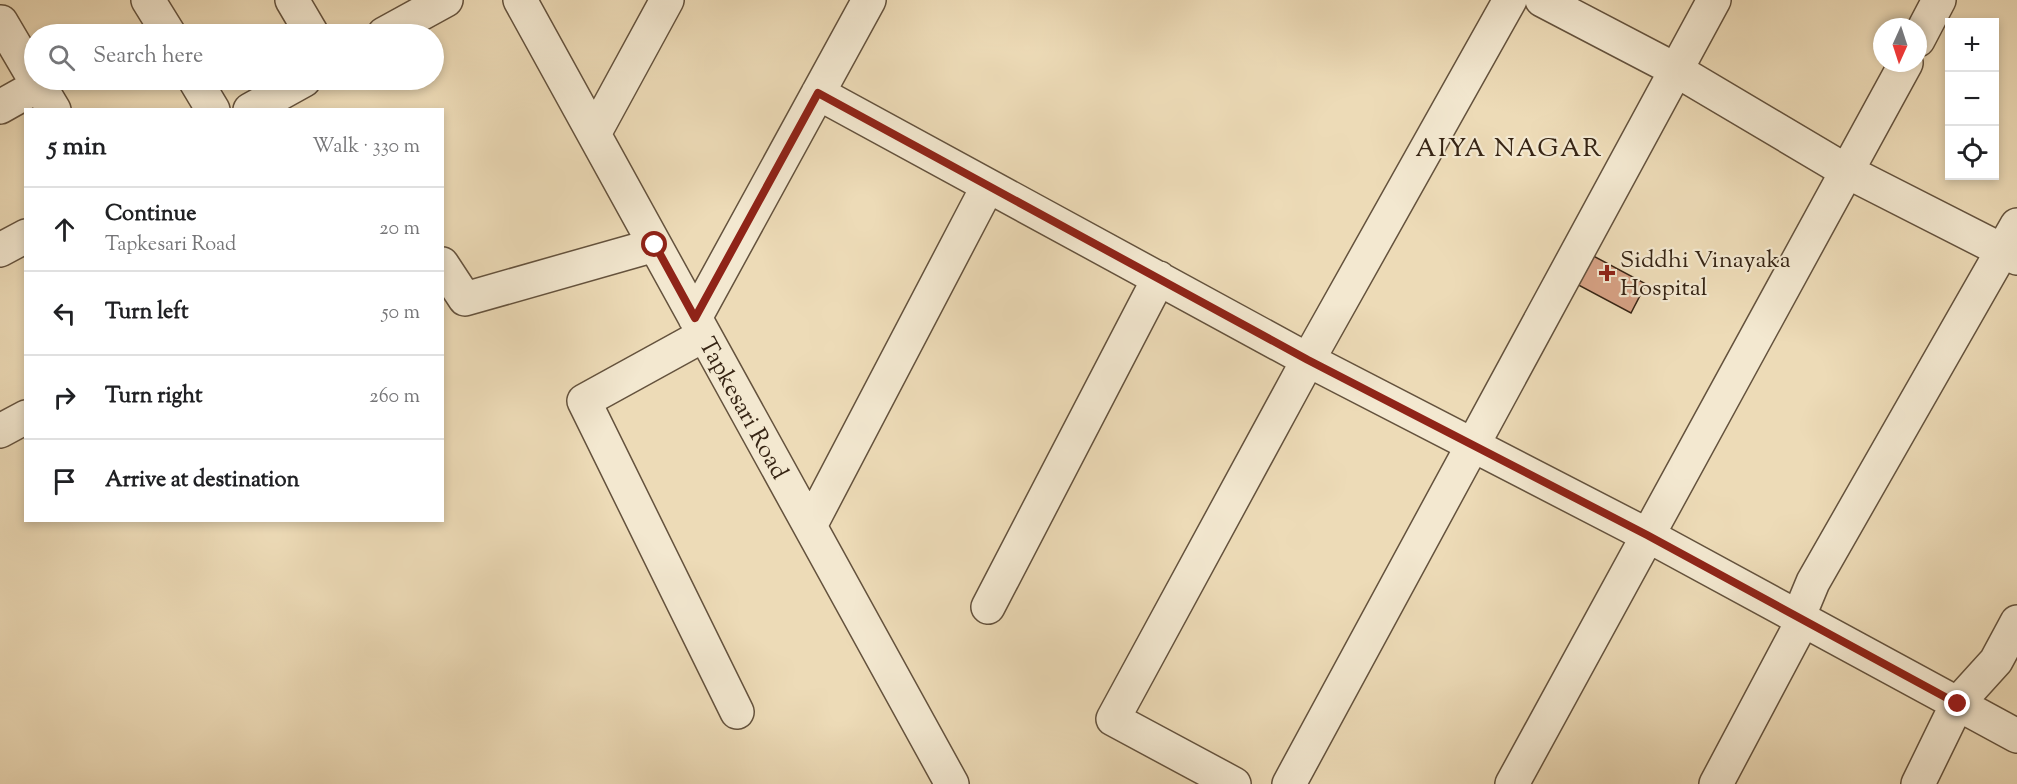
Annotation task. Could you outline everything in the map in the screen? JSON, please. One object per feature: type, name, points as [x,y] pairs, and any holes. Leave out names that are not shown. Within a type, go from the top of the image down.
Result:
[{"type":"street","points":[[148,0],[162,24]]},
{"type":"street","points":[[292,0],[306,24]]},
{"type":"street","points":[[402,24],[446,0]]},
{"type":"street","name":"Tapkesari Road","points":[[520,0],[952,784]]},
{"type":"street","points":[[594,134],[667,0]]},
{"type":"street","points":[[737,712],[584,401],[700,326],[818,93],[869,0]]},
{"type":"street","points":[[1234,784],[1113,720],[1308,360],[1510,0]]},
{"type":"street","points":[[1542,0],[1676,70],[1848,172],[2012,245],[1814,582],[1801,619],[1716,784]]},
{"type":"street","points":[[1289,784],[1714,0]]},
{"type":"street","points":[[1927,23],[1939,0]]},
{"type":"street","points":[[1,22],[24,60]]},
{"type":"street","points":[[1512,784],[1901,72]]},
{"type":"street","points":[[0,107],[37,90]]},
{"type":"street","points":[[201,90],[212,108]]},
{"type":"street","points":[[254,108],[286,90]]},
{"type":"street","points":[[818,93],[1308,360],[1647,535],[2017,736]]},
{"type":"street","points":[[810,526],[988,186]]},
{"type":"street","points":[[0,250],[24,237]]},
{"type":"street","points":[[444,267],[465,299],[655,245]]},
{"type":"street","points":[[988,607],[1159,278]]},
{"type":"street","points":[[1918,784],[1958,704],[1996,661],[2017,621]]},
{"type":"building","points":[[1584,251],[1646,284],[1631,313],[1569,280]]},
{"type":"place","name":"Siddhi Vinayaka Hospital","points":[[1607,273]]},
{"type":"district","name":"AIYA NAGAR","points":[[1509,147]]},
{"type":"route","points":[[655,245],[695,318],[818,93],[1308,360],[1647,535],[1958,704]]}]
